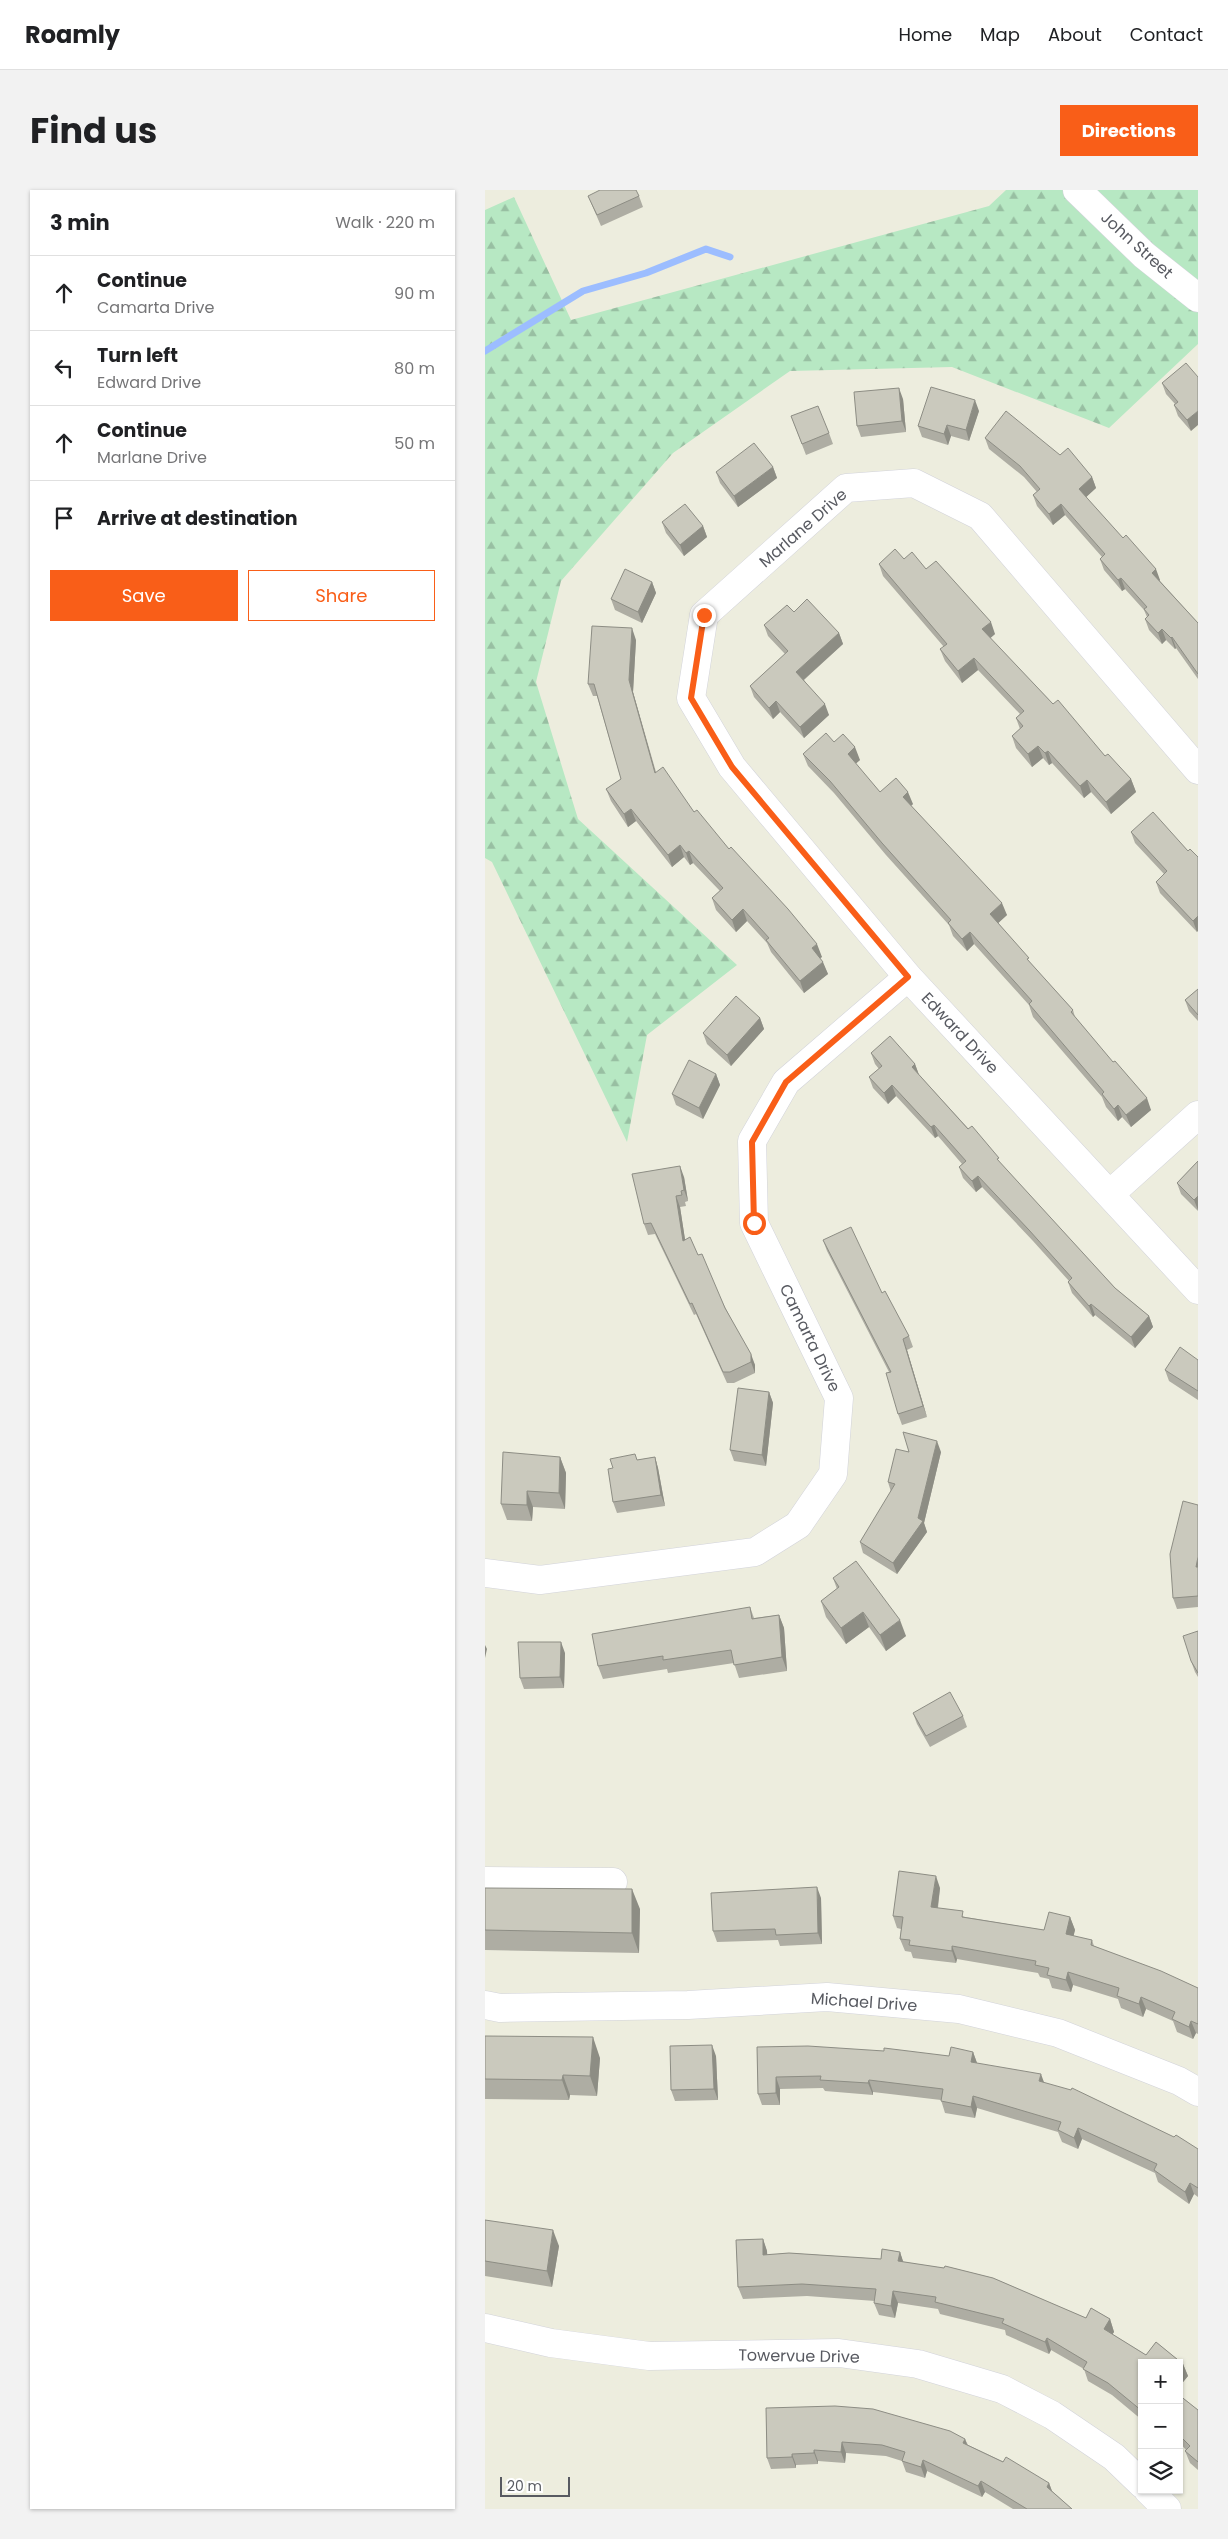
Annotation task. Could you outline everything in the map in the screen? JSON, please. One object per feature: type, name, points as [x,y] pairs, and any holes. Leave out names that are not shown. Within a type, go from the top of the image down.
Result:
[{"type":"street","name":"John Street","points":[[1077,190],[1144,255],[1198,298]]},
{"type":"street","name":"Marlane Drive","points":[[732,767],[691,698],[704,615],[846,488],[914,483],[980,516],[1198,770]]},
{"type":"street","name":"Edward Drive","points":[[732,767],[908,977],[1198,1290]]},
{"type":"street","name":"Camarta Drive","points":[[485,1572],[540,1580],[755,1552],[798,1525],[833,1474],[839,1398],[754,1223],[752,1142],[786,1082],[908,977]]},
{"type":"street","points":[[1110,1194],[1198,1115]]},
{"type":"street","points":[[485,1881],[613,1882]]},
{"type":"street","name":"Michael Drive","points":[[485,2005],[501,2008],[679,2005],[827,1997],[959,2009],[1058,2033],[1179,2080],[1198,2092]]},
{"type":"street","name":"Towervue Drive","points":[[485,2328],[551,2343],[649,2356],[839,2353],[918,2364],[1003,2389],[1052,2415],[1115,2457],[1138,2480]]},
{"type":"street","points":[[1152,2494],[1167,2509]]},
{"type":"green space","points":[[1006,190],[1198,190],[1198,344],[1109,428],[952,367],[790,371],[673,453],[561,581],[536,682],[578,819],[737,965],[647,1035],[627,1142],[492,862],[485,858],[485,210],[514,197],[571,320],[989,206]]},
{"type":"building","points":[[600,190],[636,190],[639,196],[597,215],[588,196]]},
{"type":"building","points":[[1186,363],[1198,377],[1198,411],[1187,420],[1174,405],[1178,402],[1162,383]]},
{"type":"building","points":[[931,387],[975,400],[966,430],[947,425],[944,434],[918,426]]},
{"type":"building","points":[[899,388],[902,421],[857,426],[854,392]]},
{"type":"building","points":[[818,406],[829,433],[802,444],[791,416]]},
{"type":"building","points":[[1006,411],[1060,455],[1068,448],[1092,477],[1079,489],[1123,538],[1126,535],[1156,569],[1152,573],[1198,623],[1198,674],[1172,637],[1162,629],[1158,633],[1145,619],[1149,615],[1144,609],[1147,607],[1121,578],[1118,580],[1100,559],[1105,554],[1061,504],[1049,514],[1033,495],[1040,489],[1020,466],[985,438]]},
{"type":"building","points":[[754,443],[773,467],[734,496],[716,472]]},
{"type":"building","points":[[685,504],[703,526],[680,545],[662,522]]},
{"type":"building","points":[[895,549],[904,559],[912,552],[926,569],[936,561],[991,622],[982,629],[1053,704],[1058,700],[1105,756],[1108,754],[1131,779],[1106,802],[1087,780],[1080,786],[1048,751],[1045,753],[1038,746],[1028,754],[1012,736],[1023,726],[1016,718],[1024,711],[974,658],[958,671],[940,649],[947,644],[879,564]]},
{"type":"building","points":[[625,569],[652,582],[638,612],[611,599]]},
{"type":"building","points":[[807,599],[839,633],[796,672],[825,704],[800,727],[776,701],[769,708],[750,686],[788,651],[764,625],[787,605],[794,612]]},
{"type":"building","points":[[592,626],[632,628],[629,680],[655,773],[663,767],[694,812],[697,810],[729,849],[731,847],[788,909],[817,944],[812,948],[823,962],[800,981],[766,940],[769,938],[743,909],[732,920],[712,898],[723,888],[689,851],[686,853],[680,845],[668,855],[631,809],[624,814],[606,789],[621,779],[594,684],[588,684]]},
{"type":"building","points":[[826,733],[834,742],[843,734],[855,747],[848,754],[880,792],[896,778],[908,792],[903,797],[1002,903],[990,914],[1073,1010],[1071,1012],[1113,1062],[1115,1061],[1147,1098],[1126,1115],[1118,1105],[1114,1109],[1102,1094],[1104,1092],[1029,1004],[1032,1001],[970,932],[962,939],[948,923],[951,920],[830,781],[803,754]]},
{"type":"building","points":[[1153,812],[1188,851],[1190,849],[1198,857],[1198,916],[1193,921],[1156,882],[1167,871],[1131,832]]},
{"type":"building","points":[[1198,989],[1198,1015],[1185,1000]]},
{"type":"building","points":[[736,996],[760,1018],[727,1055],[703,1033]]},
{"type":"building","points":[[890,1036],[915,1064],[912,1067],[968,1129],[972,1126],[999,1158],[997,1159],[1115,1288],[1149,1316],[1131,1337],[1091,1304],[1089,1306],[1068,1282],[1072,1278],[978,1176],[972,1181],[959,1167],[966,1161],[934,1125],[931,1127],[892,1085],[884,1093],[869,1077],[882,1066],[871,1053]]},
{"type":"building","points":[[689,1060],[716,1074],[699,1108],[672,1094]]},
{"type":"building","points":[[1198,1161],[1198,1196],[1194,1200],[1177,1183]]},
{"type":"building","points":[[680,1166],[684,1190],[681,1191],[682,1195],[676,1196],[683,1241],[690,1237],[698,1255],[702,1254],[725,1308],[751,1354],[751,1362],[730,1372],[723,1372],[692,1303],[690,1304],[651,1223],[644,1224],[632,1174]]},
{"type":"building","points":[[851,1227],[882,1293],[885,1291],[909,1336],[903,1339],[923,1406],[898,1414],[886,1373],[891,1372],[823,1240]]},
{"type":"building","points":[[1180,1347],[1198,1360],[1198,1391],[1165,1370]]},
{"type":"building","points":[[738,1388],[769,1392],[762,1455],[730,1450]]},
{"type":"building","points":[[903,1432],[937,1441],[918,1518],[923,1521],[893,1563],[860,1542],[895,1484],[888,1482],[896,1449],[909,1452]]},
{"type":"building","points":[[503,1452],[560,1457],[559,1493],[527,1491],[527,1505],[501,1504]]},
{"type":"building","points":[[635,1454],[637,1460],[655,1457],[661,1495],[613,1502],[608,1469],[613,1468],[610,1459]]},
{"type":"building","points":[[1183,1501],[1198,1505],[1198,1557],[1196,1567],[1198,1567],[1198,1596],[1173,1598],[1170,1554]]},
{"type":"building","points":[[856,1561],[900,1620],[880,1635],[863,1612],[841,1628],[821,1601],[839,1587],[833,1578]]},
{"type":"building","points":[[750,1607],[752,1619],[779,1615],[782,1657],[734,1665],[731,1650],[663,1660],[663,1656],[598,1666],[592,1634]]},
{"type":"building","points":[[1198,1631],[1198,1673],[1191,1661],[1183,1636]]},
{"type":"building","points":[[518,1642],[561,1642],[560,1677],[520,1678]]},
{"type":"building","points":[[950,1692],[963,1716],[926,1736],[913,1713]]},
{"type":"building","points":[[899,1871],[936,1876],[931,1907],[963,1911],[962,1917],[1044,1930],[1049,1912],[1070,1917],[1066,1934],[1092,1940],[1091,1945],[1161,1971],[1198,1988],[1198,2024],[1191,2021],[1189,2027],[1172,2019],[1175,2012],[1141,1997],[1139,2004],[1117,1996],[1119,1988],[1068,1972],[1066,1980],[1047,1975],[1049,1968],[1035,1965],[1036,1961],[952,1946],[952,1951],[909,1945],[910,1940],[900,1939],[903,1917],[893,1916]]},
{"type":"building","points":[[817,1887],[818,1933],[776,1935],[775,1929],[713,1931],[711,1893]]},
{"type":"building","points":[[485,1888],[632,1889],[632,1933],[485,1930]]},
{"type":"building","points":[[485,2036],[593,2037],[590,2076],[563,2075],[562,2080],[485,2079]]},
{"type":"building","points":[[712,2045],[714,2089],[671,2090],[670,2046]]},
{"type":"building","points":[[808,2046],[884,2051],[884,2048],[949,2056],[951,2047],[973,2052],[971,2062],[1041,2074],[1039,2081],[1071,2090],[1072,2088],[1174,2137],[1176,2135],[1198,2149],[1198,2188],[1190,2183],[1185,2192],[1154,2170],[1157,2164],[1078,2128],[1074,2138],[1058,2130],[1061,2122],[973,2096],[971,2107],[941,2101],[943,2089],[869,2080],[868,2083],[820,2080],[821,2076],[776,2077],[776,2093],[758,2094],[757,2047]]},
{"type":"building","points":[[485,2220],[553,2230],[547,2271],[485,2261]]},
{"type":"building","points":[[763,2239],[763,2255],[789,2253],[881,2259],[882,2249],[900,2252],[898,2261],[944,2268],[945,2266],[993,2278],[1086,2318],[1091,2308],[1110,2319],[1104,2329],[1146,2355],[1156,2342],[1177,2359],[1138,2359],[1138,2408],[1108,2383],[1083,2369],[1087,2362],[1047,2338],[1045,2342],[1002,2323],[1004,2319],[935,2302],[936,2297],[893,2291],[891,2306],[874,2303],[876,2289],[802,2284],[738,2287],[736,2240]]},
{"type":"building","points":[[1183,2398],[1198,2410],[1198,2462],[1185,2451],[1190,2446],[1183,2439]]},
{"type":"building","points":[[835,2406],[873,2409],[950,2431],[965,2439],[963,2443],[1003,2462],[1006,2457],[1049,2483],[1047,2487],[1072,2509],[1027,2509],[981,2481],[978,2486],[923,2460],[921,2467],[902,2461],[905,2452],[882,2445],[842,2442],[841,2452],[814,2450],[814,2453],[792,2454],[792,2457],[767,2458],[766,2408]]},
{"type":"waterway","points":[[485,351],[583,291],[646,273],[706,249],[730,257]]},
{"type":"route","points":[[704,615],[691,698],[732,767],[908,977],[786,1082],[752,1142],[754,1223]]}]
